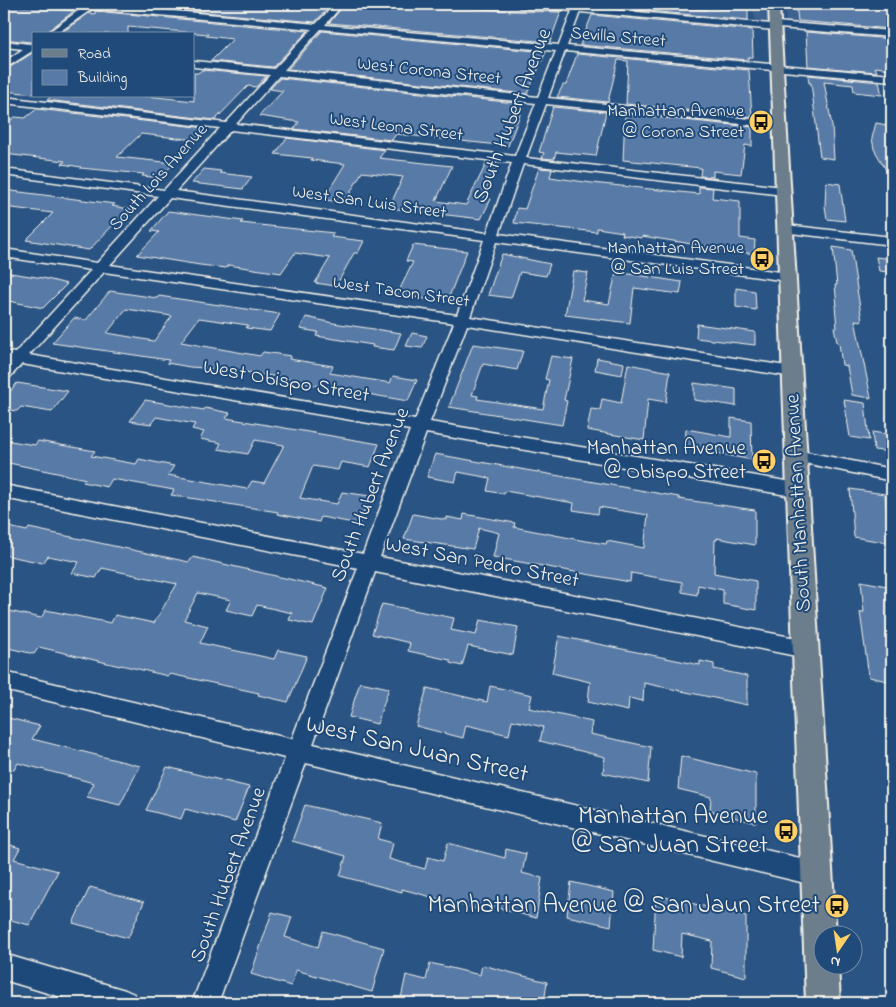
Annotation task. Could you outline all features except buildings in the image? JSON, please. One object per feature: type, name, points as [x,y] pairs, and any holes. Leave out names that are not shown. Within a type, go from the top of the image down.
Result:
[{"type":"main road","name":"South Manhattan Avenue","points":[[775,18],[823,1003]]},
{"type":"street","name":"Sevilla Street","points":[[67,4],[562,50],[892,78]]},
{"type":"street","name":"South Lois Avenue","points":[[4,374],[11,357],[101,268],[339,4]]},
{"type":"street","points":[[519,4],[775,18],[892,34]]},
{"type":"street","points":[[53,32],[92,5]]},
{"type":"street","name":"South Hubert Avenue","points":[[205,1003],[578,6]]},
{"type":"street","points":[[4,44],[32,46]]},
{"type":"street","points":[[4,66],[32,47]]},
{"type":"street","name":"West Corona Street","points":[[195,64],[780,125]]},
{"type":"street","name":"West Leona Street","points":[[4,100],[783,191]]},
{"type":"street","name":"West San Luis Street","points":[[4,172],[788,277]]},
{"type":"street","points":[[786,229],[892,241]]},
{"type":"street","name":"West Tacon Street","points":[[4,253],[462,320],[793,372]]},
{"type":"street","name":"West Obispo Street","points":[[11,357],[798,490]]},
{"type":"street","points":[[796,456],[892,475]]},
{"type":"street","name":"West San Pedro Street","points":[[4,491],[806,649]]},
{"type":"street","name":"West San Juan Street","points":[[4,681],[817,874]]},
{"type":"street","points":[[4,967],[124,1003]]},
{"type":"shaded area","points":[[752,4],[770,4],[770,24],[756,23]]},
{"type":"shaded area","points":[[785,4],[853,4],[855,12],[831,10],[833,28],[788,23],[786,22]]},
{"type":"place","name":"Manhattan Avenue @ Corona Street","points":[[761,122]]},
{"type":"place","name":"Manhattan Avenue @ San Luis Street","points":[[762,259]]},
{"type":"place","name":"Manhattan Avenue @ Obispo Street","points":[[764,461]]},
{"type":"place","name":"Manhattan Avenue @ San Juan Street","points":[[786,831]]},
{"type":"place","name":"Manhattan Avenue @ San Jaun Street","points":[[837,906]]}]
